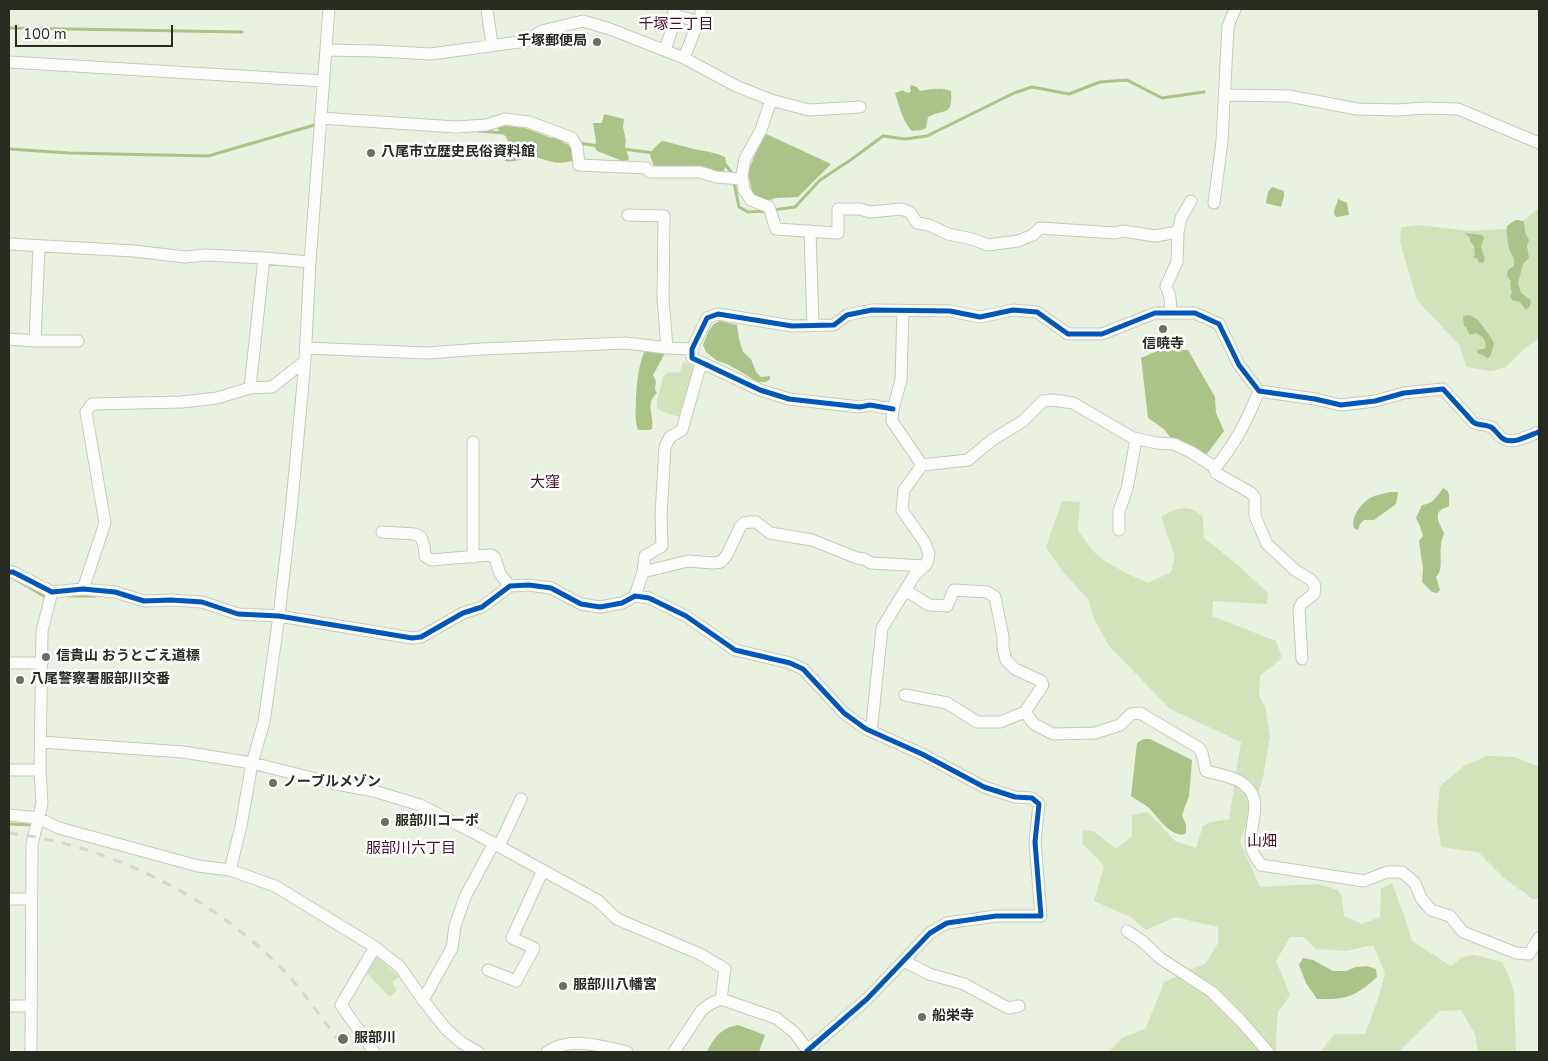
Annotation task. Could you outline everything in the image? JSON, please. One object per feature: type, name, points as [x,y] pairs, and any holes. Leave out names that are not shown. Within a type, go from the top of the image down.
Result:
[{"type":"street","points":[[230,870],[241,826],[252,762],[264,722],[279,616],[305,361],[310,262],[329,9]]},
{"type":"street","points":[[487,9],[492,45]]},
{"type":"street","points":[[582,9],[583,21]]},
{"type":"street","points":[[684,58],[701,9]]},
{"type":"street","points":[[1214,203],[1219,170],[1225,95],[1228,26],[1235,9]]},
{"type":"street","points":[[665,50],[672,29],[674,12],[698,21]]},
{"type":"street","points":[[326,50],[431,54],[526,41],[542,31],[583,21],[665,50],[736,86],[772,100],[809,110],[860,107]]},
{"type":"street","points":[[9,62],[324,81]]},
{"type":"street","points":[[1225,95],[1289,96],[1357,109],[1398,110],[1424,108],[1458,110],[1539,143]]},
{"type":"street","points":[[772,100],[761,130],[745,159],[742,178],[744,190],[751,200],[770,207],[776,229],[838,233],[838,209],[860,209],[870,212],[901,209],[910,212],[917,223],[929,225],[948,234],[972,239],[988,245],[1018,241],[1032,235],[1040,228],[1116,233],[1123,230],[1155,236],[1178,232]]},
{"type":"street","points":[[320,122],[456,127],[486,125],[505,119],[527,122],[572,138],[578,147],[579,165],[646,168],[650,172],[700,172],[716,177],[742,178]]},
{"type":"street","points":[[1171,312],[1170,297],[1166,286],[1177,262],[1178,232],[1181,218],[1191,200]]},
{"type":"street","points":[[628,215],[664,216],[664,299],[667,348]]},
{"type":"street","points":[[810,231],[813,326]]},
{"type":"street","points":[[9,244],[134,251],[185,257],[264,258],[310,262]]},
{"type":"street","points":[[36,341],[39,247]]},
{"type":"street","points":[[250,388],[264,258]]},
{"type":"street","points":[[893,409],[870,405],[860,407],[789,399],[760,390],[692,358],[692,349],[707,318],[718,314],[792,326],[813,326],[834,325],[847,315],[872,310],[950,311],[980,317],[1013,310],[1037,312],[1068,334],[1102,334],[1155,312],[1195,313],[1219,324],[1239,365],[1258,391],[1315,399],[1341,405],[1375,401],[1404,393],[1443,389],[1473,422],[1477,425],[1492,428],[1501,438],[1507,441],[1513,441],[1539,432]]},
{"type":"street","points":[[903,311],[901,380],[893,409],[892,421],[922,465]]},
{"type":"street","points":[[9,339],[78,341]]},
{"type":"street","points":[[305,348],[427,353],[626,343],[692,349]]},
{"type":"street","points":[[83,589],[105,523],[86,412],[92,404],[182,402],[217,398],[250,388],[272,386],[305,361]]},
{"type":"street","points":[[635,596],[645,556],[662,546],[661,516],[665,447],[670,437],[682,430],[702,363]]},
{"type":"street","points":[[1214,469],[1227,455],[1237,439],[1248,418],[1258,391]]},
{"type":"street","points":[[866,729],[872,724],[882,628],[914,576],[927,564],[929,554],[925,543],[902,510],[904,490],[922,465],[968,460],[992,440],[1023,421],[1043,401],[1053,400],[1074,404],[1136,439],[1174,444],[1191,452],[1212,466],[1216,473],[1252,494],[1255,498],[1255,516],[1268,544],[1295,570],[1311,580],[1315,586],[1314,594],[1302,602],[1299,609],[1302,659]]},
{"type":"street","points":[[1120,530],[1119,511],[1127,489],[1136,439]]},
{"type":"street","points":[[473,442],[473,557]]},
{"type":"street","points":[[642,572],[688,561],[721,562],[727,555],[740,527],[744,523],[750,522],[756,522],[770,533],[812,540],[864,559],[871,564],[925,566]]},
{"type":"street","points":[[382,532],[415,534],[421,537],[426,556],[431,560],[491,555],[495,558],[500,574],[510,586]]},
{"type":"street","points":[[9,572],[13,572],[52,592],[83,589],[115,592],[144,601],[202,602],[238,614],[279,616],[412,638],[421,637],[463,613],[482,607],[510,586],[529,585],[551,588],[581,604],[600,607],[622,603],[635,596],[649,598],[686,616],[735,650],[790,663],[803,669],[844,713],[866,729],[922,754],[984,787],[1015,797],[1032,798],[1039,804],[1035,842],[1041,916],[996,916],[947,923],[930,933],[867,999],[808,1051],[794,1032],[776,1018],[721,999],[700,1011],[674,1052]]},
{"type":"street","points":[[905,590],[929,605],[947,606],[954,590],[987,592],[995,597],[1003,636],[1002,648],[1006,660],[1015,669],[1041,681],[1044,685],[1026,712],[1000,722],[977,722],[947,703],[905,695]]},
{"type":"street","points":[[31,1052],[32,844],[42,804],[40,770],[42,631],[52,592]]},
{"type":"street","points":[[9,663],[42,663]]},
{"type":"street","points":[[1026,712],[1034,724],[1053,734],[1095,733],[1120,725],[1131,714],[1140,713],[1199,748],[1206,771],[1238,781],[1250,790],[1256,807],[1251,844],[1254,857],[1261,865],[1364,881],[1387,872],[1402,872],[1415,883],[1421,898],[1431,910],[1450,916],[1463,932],[1516,953],[1529,954],[1539,938]]},
{"type":"street","points":[[41,742],[183,752],[252,762],[336,784],[374,791],[420,805],[597,900],[618,919],[700,954],[725,969],[721,999]]},
{"type":"street","points":[[9,770],[40,770]]},
{"type":"street","points":[[423,1000],[452,948],[455,926],[465,897],[521,799]]},
{"type":"street","points":[[9,815],[38,818],[59,828],[198,866],[230,870],[275,886],[375,947],[400,967],[446,1029],[462,1043],[477,1052]]},
{"type":"street","points":[[488,970],[516,981],[534,948],[512,938],[543,870]]},
{"type":"street","points":[[9,899],[31,899]]},
{"type":"street","points":[[1127,931],[1142,941],[1160,958],[1212,992],[1268,1052]]},
{"type":"street","points":[[374,1052],[341,1005],[375,947]]},
{"type":"street","points":[[904,961],[928,974],[964,984],[1008,1008],[1019,1006]]},
{"type":"street","points":[[9,1006],[32,1006]]},
{"type":"street","points":[[547,1052],[567,1043],[585,1048],[599,1045],[627,1052]]},
{"type":"shaded area","points":[[911,85],[917,87],[920,91],[939,89],[951,91],[951,105],[949,108],[928,117],[926,128],[922,130],[912,131],[906,123],[895,93],[903,90],[909,93]]},
{"type":"shaded area","points":[[604,114],[624,119],[625,146],[629,159],[625,162],[597,151],[595,148],[596,141],[593,123],[602,123]]},
{"type":"shaded area","points":[[506,126],[525,128],[567,144],[571,148],[573,161],[558,163],[526,158],[505,161],[504,157],[508,153],[509,144],[505,136],[496,128]]},
{"type":"shaded area","points":[[764,133],[831,164],[798,197],[764,200],[757,197],[752,192],[748,172]]},
{"type":"shaded area","points":[[662,141],[725,157],[724,169],[722,173],[716,173],[704,168],[654,166],[650,156],[653,149]]},
{"type":"shaded area","points":[[1272,187],[1284,191],[1281,207],[1266,203],[1268,192]]},
{"type":"shaded area","points":[[1338,199],[1347,203],[1349,215],[1336,217],[1334,212]]},
{"type":"shaded area","points":[[1539,208],[1539,338],[1524,349],[1506,367],[1491,371],[1466,367],[1460,346],[1417,300],[1400,242],[1401,227],[1419,225],[1470,231],[1506,229],[1527,218]]},
{"type":"shaded area","points":[[1515,220],[1524,222],[1525,232],[1529,240],[1527,246],[1529,258],[1523,264],[1518,283],[1521,293],[1531,300],[1530,306],[1526,310],[1520,302],[1512,300],[1510,296],[1512,293],[1511,281],[1507,276],[1508,270],[1514,266],[1514,259],[1510,251],[1507,226]]},
{"type":"shaded area","points":[[1465,233],[1482,235],[1484,238],[1481,247],[1485,259],[1483,263],[1478,262],[1478,259],[1473,257],[1475,255],[1474,246]]},
{"type":"shaded area","points":[[1469,315],[1478,320],[1492,339],[1494,344],[1490,357],[1487,358],[1478,354],[1477,350],[1484,349],[1486,346],[1482,336],[1476,333],[1470,335],[1464,326],[1463,316]]},
{"type":"shaded area","points":[[720,321],[737,325],[743,352],[751,359],[756,372],[761,377],[770,376],[770,379],[766,382],[758,382],[729,365],[716,360],[706,352],[703,345],[708,332],[714,324]]},
{"type":"shaded area","points":[[1188,350],[1215,397],[1216,413],[1224,431],[1206,455],[1171,438],[1164,429],[1148,418],[1141,358],[1157,351]]},
{"type":"shaded area","points":[[644,352],[665,353],[653,375],[657,393],[650,405],[652,429],[638,430],[636,422],[637,381]]},
{"type":"shaded area","points":[[683,362],[698,368],[685,417],[664,412],[657,408],[663,377],[667,373],[680,372]]},
{"type":"shaded area","points":[[1443,488],[1448,493],[1449,506],[1442,509],[1438,515],[1444,533],[1441,544],[1441,566],[1436,577],[1440,590],[1437,593],[1432,592],[1422,582],[1423,569],[1419,541],[1423,536],[1416,518],[1422,505],[1432,502]]},
{"type":"shaded area","points":[[1390,492],[1398,492],[1396,504],[1374,520],[1364,520],[1358,530],[1354,528],[1355,516],[1369,498]]},
{"type":"shaded area","points":[[1062,501],[1080,502],[1078,531],[1093,551],[1105,561],[1148,583],[1171,572],[1175,556],[1161,517],[1177,509],[1187,508],[1192,510],[1203,517],[1204,538],[1238,565],[1268,593],[1267,604],[1213,601],[1212,616],[1276,641],[1282,658],[1260,676],[1259,696],[1265,706],[1270,736],[1263,778],[1240,841],[1260,887],[1318,884],[1338,890],[1342,897],[1344,916],[1362,924],[1380,917],[1381,889],[1392,883],[1412,941],[1451,966],[1462,957],[1475,955],[1502,962],[1511,981],[1514,994],[1516,1052],[1478,1052],[1475,1034],[1461,1010],[1440,1011],[1398,1052],[1323,1052],[1323,1049],[1334,1034],[1365,1034],[1385,973],[1373,945],[1346,951],[1316,949],[1303,937],[1290,937],[1276,961],[1290,995],[1278,1012],[1276,1052],[1109,1052],[1122,1038],[1146,1028],[1164,982],[1206,963],[1218,943],[1218,927],[1175,917],[1146,930],[1130,917],[1094,901],[1104,866],[1082,843],[1083,830],[1093,831],[1116,849],[1132,836],[1132,815],[1148,812],[1175,841],[1196,848],[1203,826],[1212,822],[1229,819],[1241,742],[1170,709],[1110,647],[1094,619],[1088,599],[1062,571],[1046,547]]},
{"type":"shaded area","points":[[1143,739],[1150,739],[1192,760],[1189,796],[1182,815],[1186,825],[1186,833],[1182,835],[1167,828],[1148,807],[1131,796],[1137,743]]},
{"type":"shaded area","points":[[1487,756],[1515,757],[1539,767],[1539,899],[1533,899],[1505,879],[1478,852],[1441,847],[1437,817],[1440,786],[1464,766]]},
{"type":"shaded area","points":[[378,957],[399,977],[392,982],[397,990],[390,997],[366,972],[372,960]]},
{"type":"shaded area","points":[[1303,958],[1313,960],[1333,971],[1346,971],[1356,967],[1367,966],[1376,969],[1377,977],[1363,989],[1350,996],[1336,999],[1317,999],[1306,983],[1299,965]]},
{"type":"shaded area","points":[[738,1025],[765,1035],[759,1052],[707,1052],[719,1034],[727,1028]]},
{"type":"waterway","points":[[9,28],[242,32]]},
{"type":"waterway","points":[[773,210],[795,207],[820,180],[883,136],[905,139],[927,136],[1014,93],[1032,87],[1069,94],[1100,82],[1127,80],[1162,98],[1204,92]]},
{"type":"waterway","points":[[9,149],[69,153],[208,156],[318,124]]},
{"type":"waterway","points":[[479,131],[505,133]]},
{"type":"waterway","points":[[553,139],[567,141]]},
{"type":"waterway","points":[[578,143],[599,146]]},
{"type":"waterway","points":[[623,149],[654,153]]},
{"type":"waterway","points":[[724,163],[732,173],[739,207],[748,212],[767,211]]},
{"type":"waterway","points":[[15,579],[47,596]]},
{"type":"waterway","points":[[69,596],[95,596]]},
{"type":"waterway","points":[[9,824],[34,825]]},
{"type":"railway","points":[[9,833],[47,839],[85,849],[159,879],[194,899],[227,921],[257,945],[285,972],[306,997],[346,1052]]},
{"type":"cycle path","points":[[893,409],[870,405],[860,407],[789,399],[760,390],[692,358],[692,349],[707,318],[718,314],[792,326],[834,325],[847,315],[872,310],[950,311],[980,317],[1013,310],[1037,312],[1068,334],[1102,334],[1155,313],[1195,313],[1219,324],[1239,365],[1259,391],[1315,399],[1341,405],[1375,401],[1404,393],[1443,389],[1473,422],[1491,427],[1506,440],[1511,441],[1539,432]]},
{"type":"cycle path","points":[[9,572],[13,572],[52,592],[83,589],[115,592],[144,601],[202,602],[238,614],[279,616],[412,638],[421,637],[463,613],[482,607],[510,586],[529,585],[551,588],[581,604],[600,607],[622,603],[635,596],[649,598],[686,616],[735,650],[790,663],[803,669],[844,713],[866,729],[922,754],[984,787],[1015,797],[1032,798],[1039,804],[1035,842],[1041,916],[996,916],[947,923],[930,933],[867,999],[807,1051],[809,1052]]},
{"type":"place","name":"千塚郵便局","points":[[597,42]]},
{"type":"place","name":"八尾市立歴史民俗資料館","points":[[371,153]]},
{"type":"place","name":"信暁寺","points":[[1163,329]]},
{"type":"place","name":"信貴山 おうとごえ道標","points":[[46,657]]},
{"type":"place","name":"八尾警察署服部川交番","points":[[20,680]]},
{"type":"place","name":"ノーブルメゾン","points":[[273,783]]},
{"type":"place","name":"服部川コーポ","points":[[385,822]]},
{"type":"place","name":"服部川八幡宮","points":[[563,986]]},
{"type":"place","name":"船栄寺","points":[[922,1017]]},
{"type":"place","name":"服部川","points":[[343,1039]]},
{"type":"district","name":"千塚三丁目","points":[[676,25]]},
{"type":"district","name":"大窪","points":[[545,483]]},
{"type":"district","name":"山畑","points":[[1262,842]]},
{"type":"district","name":"服部川六丁目","points":[[411,849]]}]
